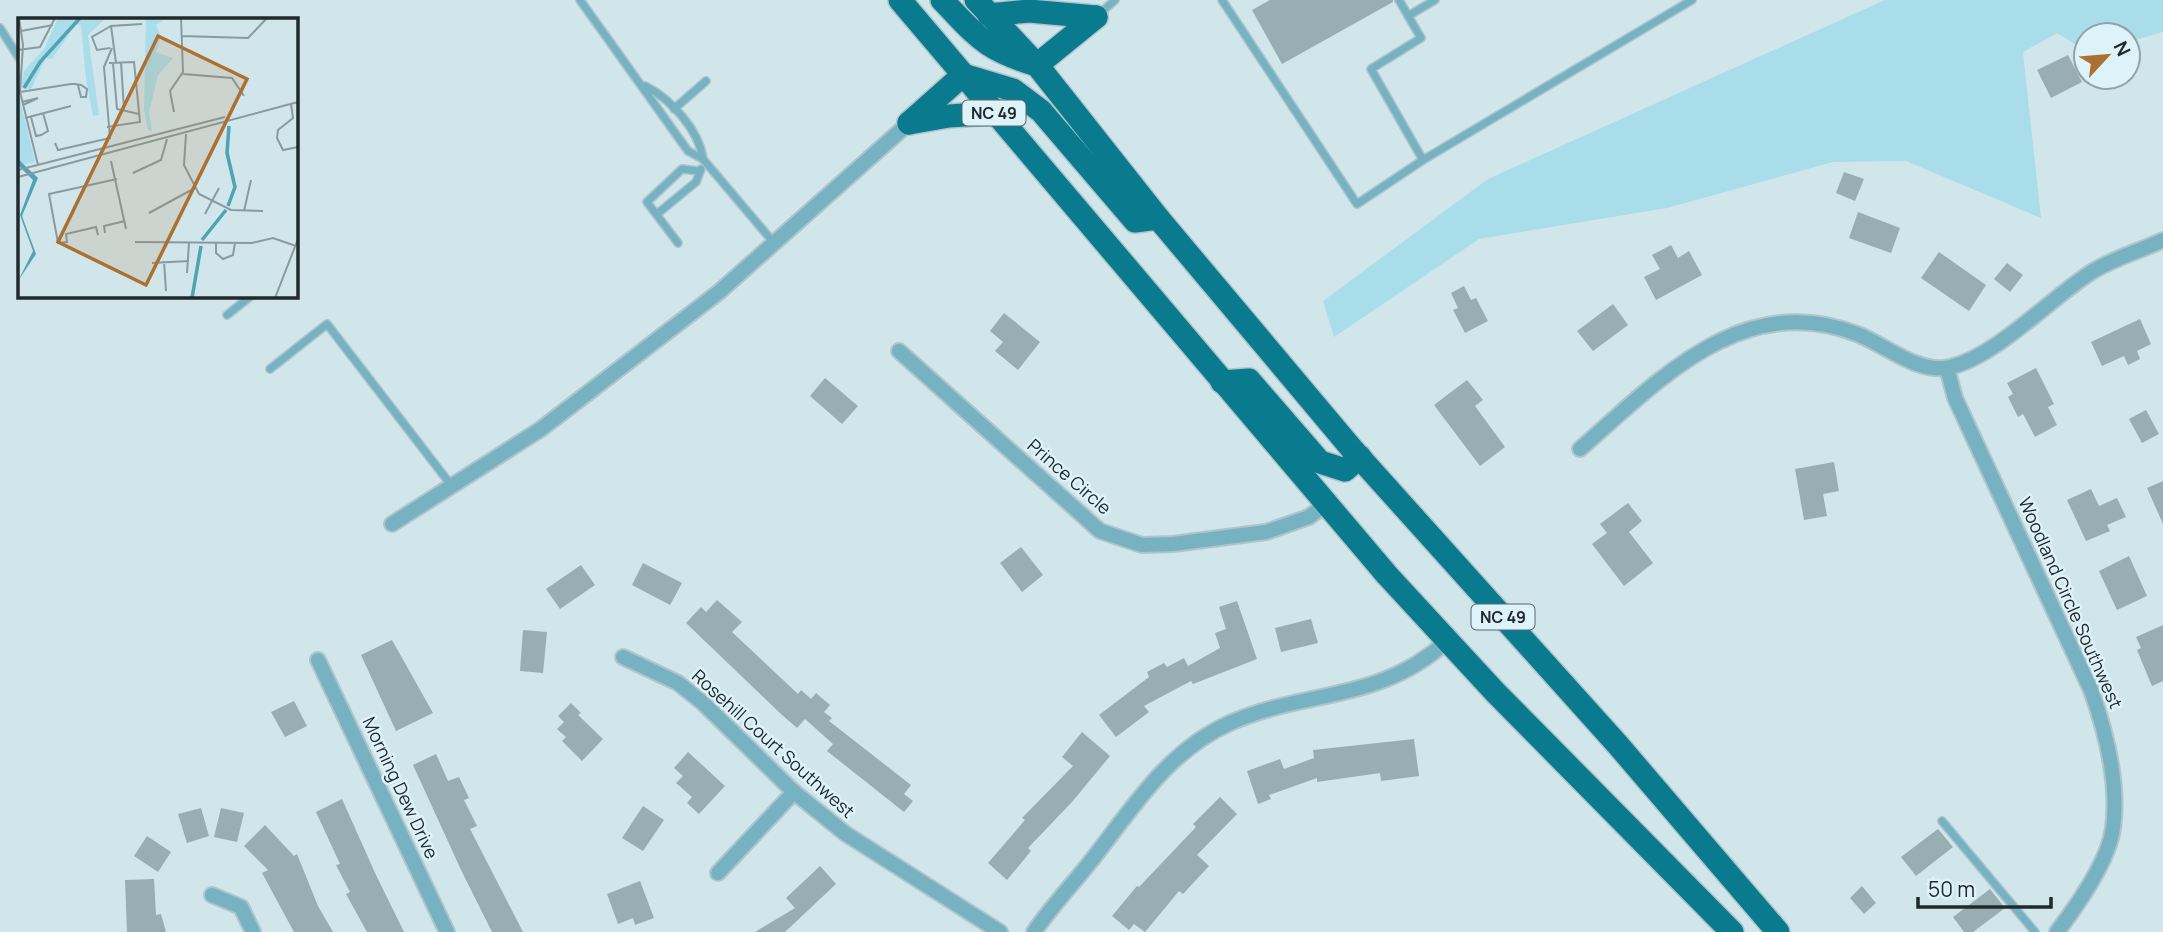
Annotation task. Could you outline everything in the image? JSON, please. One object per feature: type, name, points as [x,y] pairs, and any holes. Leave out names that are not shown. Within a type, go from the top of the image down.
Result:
[{"type":"highway","name":"NC 49","points":[[900,0],[1325,504],[1447,641],[1732,932]]},
{"type":"highway","points":[[942,0],[985,45],[1003,55],[1037,65],[1092,13]]},
{"type":"highway","name":"NC 49","points":[[982,8],[1037,65],[1158,218],[1360,457],[1618,744],[1778,932]]},
{"type":"highway","points":[[982,8],[1092,13]]},
{"type":"highway","points":[[909,124],[963,75],[1013,90],[1041,111],[1135,222],[1158,218]]},
{"type":"highway","points":[[909,124],[949,116],[994,113]]},
{"type":"highway","points":[[1222,382],[1249,380],[1320,462],[1345,470],[1360,457]]},
{"type":"street","points":[[392,524],[541,429],[719,292],[909,124]]},
{"type":"street","points":[[1580,449],[1678,365],[1715,342],[1746,330],[1776,324],[1830,325],[1857,334],[1922,365],[1947,368],[1984,352],[2092,271],[2163,240]]},
{"type":"street","name":"Prince Circle","points":[[899,351],[1100,531],[1126,542],[1142,545],[1173,544],[1266,533],[1309,517],[1325,504]]},
{"type":"street","name":"Woodland Circle Southwest","points":[[1947,368],[1955,398],[2091,690],[2104,727],[2115,803],[2113,831],[2085,894],[2057,932]]},
{"type":"street","points":[[1034,932],[1144,792],[1174,759],[1199,740],[1230,723],[1264,711],[1374,685],[1406,673],[1447,641]]},
{"type":"street","name":"Rosehill Court Southwest","points":[[623,657],[678,683],[695,696],[794,792],[846,834],[1000,932]]},
{"type":"street","name":"Morning Dew Drive","points":[[318,660],[447,932]]},
{"type":"street","points":[[718,873],[794,792]]},
{"type":"street","points":[[212,895],[241,907],[253,932]]},
{"type":"lane","points":[[580,0],[645,86],[653,106],[688,151],[705,162],[774,243]]},
{"type":"lane","points":[[1092,13],[1115,0]]},
{"type":"lane","points":[[1223,0],[1357,204],[1423,160],[1692,0]]},
{"type":"lane","points":[[1399,0],[1421,38],[1371,69],[1423,160]]},
{"type":"lane","points":[[1408,16],[1435,0]]},
{"type":"lane","points":[[0,29],[18,56]]},
{"type":"lane","points":[[674,109],[706,81]]},
{"type":"lane","points":[[645,86],[663,95],[700,141],[705,162]]},
{"type":"lane","points":[[657,214],[696,182],[698,171],[705,162]]},
{"type":"lane","points":[[678,243],[647,202],[682,169],[698,171]]},
{"type":"lane","points":[[227,315],[248,298]]},
{"type":"lane","points":[[270,369],[327,324],[451,485]]},
{"type":"lane","points":[[1942,821],[2035,932]]},
{"type":"shaded area","points":[[1885,0],[2163,0],[2163,32],[2142,38],[2142,21],[2072,21],[2072,42],[2057,33],[2023,52],[2041,218],[1906,161],[1833,162],[1667,208],[1479,239],[1334,337],[1323,301],[1488,179]]},
{"type":"building","points":[[1270,0],[1393,2],[1282,64],[1252,10]]},
{"type":"building","points":[[2068,55],[2072,63],[2072,87],[2051,98],[2037,70]]},
{"type":"building","points":[[1844,172],[1864,179],[1855,201],[1836,193]]},
{"type":"building","points":[[1858,212],[1900,228],[1891,253],[1849,238]]},
{"type":"building","points":[[1671,245],[1678,258],[1689,251],[1702,275],[1656,300],[1644,277],[1660,269],[1652,255]]},
{"type":"building","points":[[1939,252],[1986,285],[1969,311],[1921,278]]},
{"type":"building","points":[[2007,263],[2023,275],[2010,292],[1994,279]]},
{"type":"building","points":[[1464,286],[1471,300],[1476,298],[1488,321],[1465,333],[1453,310],[1458,308],[1451,293]]},
{"type":"building","points":[[1613,304],[1628,325],[1593,351],[1577,331]]},
{"type":"building","points":[[1004,313],[1040,342],[1018,370],[995,351],[1003,342],[990,331]]},
{"type":"building","points":[[2140,319],[2151,344],[2137,351],[2140,359],[2128,365],[2124,356],[2102,366],[2091,342]]},
{"type":"building","points":[[2036,368],[2054,404],[2048,407],[2057,425],[2035,437],[2023,414],[2018,417],[2008,397],[2013,394],[2007,383]]},
{"type":"building","points":[[825,378],[858,406],[842,424],[810,396]]},
{"type":"building","points":[[1467,380],[1483,400],[1475,406],[1505,447],[1480,466],[1434,405]]},
{"type":"building","points":[[2146,410],[2159,434],[2142,443],[2129,419]]},
{"type":"building","points":[[1834,462],[1839,491],[1823,494],[1827,516],[1804,520],[1795,469]]},
{"type":"building","points":[[2163,481],[2163,524],[2147,488]]},
{"type":"building","points":[[2091,489],[2099,506],[2117,498],[2126,517],[2107,525],[2110,531],[2086,541],[2067,500]]},
{"type":"building","points":[[1628,503],[1642,521],[1629,532],[1653,563],[1624,586],[1592,544],[1607,533],[1600,524]]},
{"type":"building","points":[[1021,547],[1043,575],[1022,592],[1000,563]]},
{"type":"building","points":[[2129,556],[2147,596],[2117,610],[2099,571]]},
{"type":"building","points":[[643,563],[682,583],[670,605],[632,585]]},
{"type":"building","points":[[581,565],[595,585],[560,609],[546,589]]},
{"type":"building","points":[[717,600],[742,622],[732,632],[798,694],[801,690],[811,699],[816,693],[830,705],[824,712],[832,718],[829,721],[911,785],[904,794],[913,801],[904,812],[827,751],[833,744],[805,719],[797,728],[686,623],[701,607],[706,612]]},
{"type":"building","points":[[1237,601],[1257,659],[1193,684],[1191,681],[1144,706],[1149,712],[1116,737],[1099,715],[1149,677],[1147,672],[1164,663],[1167,667],[1184,658],[1188,666],[1220,648],[1215,633],[1226,629],[1219,607]]},
{"type":"building","points":[[1311,619],[1318,643],[1281,652],[1275,628]]},
{"type":"building","points":[[2163,625],[2163,681],[2152,686],[2137,650],[2141,648],[2136,637]]},
{"type":"building","points":[[523,630],[547,632],[543,673],[520,671]]},
{"type":"building","points":[[392,640],[433,713],[396,731],[361,655]]},
{"type":"building","points":[[294,701],[307,726],[285,737],[271,712]]},
{"type":"building","points":[[571,703],[581,713],[578,715],[603,739],[582,761],[562,741],[566,737],[557,729],[564,722],[558,716]]},
{"type":"building","points":[[1082,732],[1110,756],[1072,802],[1028,848],[1031,851],[1007,880],[988,863],[1025,820],[1022,818],[1073,766],[1062,757]]},
{"type":"building","points":[[1414,739],[1419,776],[1381,781],[1380,773],[1317,782],[1317,778],[1269,795],[1271,799],[1258,804],[1247,771],[1280,759],[1284,769],[1314,758],[1313,750]]},
{"type":"building","points":[[688,752],[725,786],[699,814],[687,803],[692,797],[676,783],[683,776],[674,768]]},
{"type":"building","points":[[436,754],[448,781],[459,777],[469,798],[464,800],[477,826],[470,829],[523,932],[492,932],[462,872],[413,765]]},
{"type":"building","points":[[1220,797],[1237,814],[1197,855],[1209,866],[1183,894],[1179,891],[1145,932],[1134,924],[1129,930],[1112,916],[1137,886],[1139,887],[1196,827],[1193,824]]},
{"type":"building","points":[[342,799],[404,932],[367,932],[346,894],[350,892],[336,865],[340,864],[316,812]]},
{"type":"building","points":[[643,806],[664,820],[643,851],[622,838]]},
{"type":"building","points":[[201,808],[209,836],[187,843],[178,814]]},
{"type":"building","points":[[221,808],[244,813],[237,842],[214,837]]},
{"type":"building","points":[[265,825],[294,856],[297,854],[318,906],[333,932],[294,932],[262,873],[268,870],[244,846]]},
{"type":"building","points":[[1938,829],[1953,847],[1916,876],[1901,857]]},
{"type":"building","points":[[147,836],[171,852],[158,872],[134,856]]},
{"type":"building","points":[[820,866],[836,884],[785,932],[755,932],[795,908],[786,898]]},
{"type":"building","points":[[154,879],[156,915],[161,914],[166,932],[127,932],[125,880]]},
{"type":"building","points":[[640,881],[654,918],[635,925],[633,918],[618,924],[607,894]]},
{"type":"building","points":[[1862,886],[1876,903],[1864,914],[1850,898]]},
{"type":"building","points":[[1990,889],[2005,908],[1973,932],[1964,932],[1953,917]]}]
